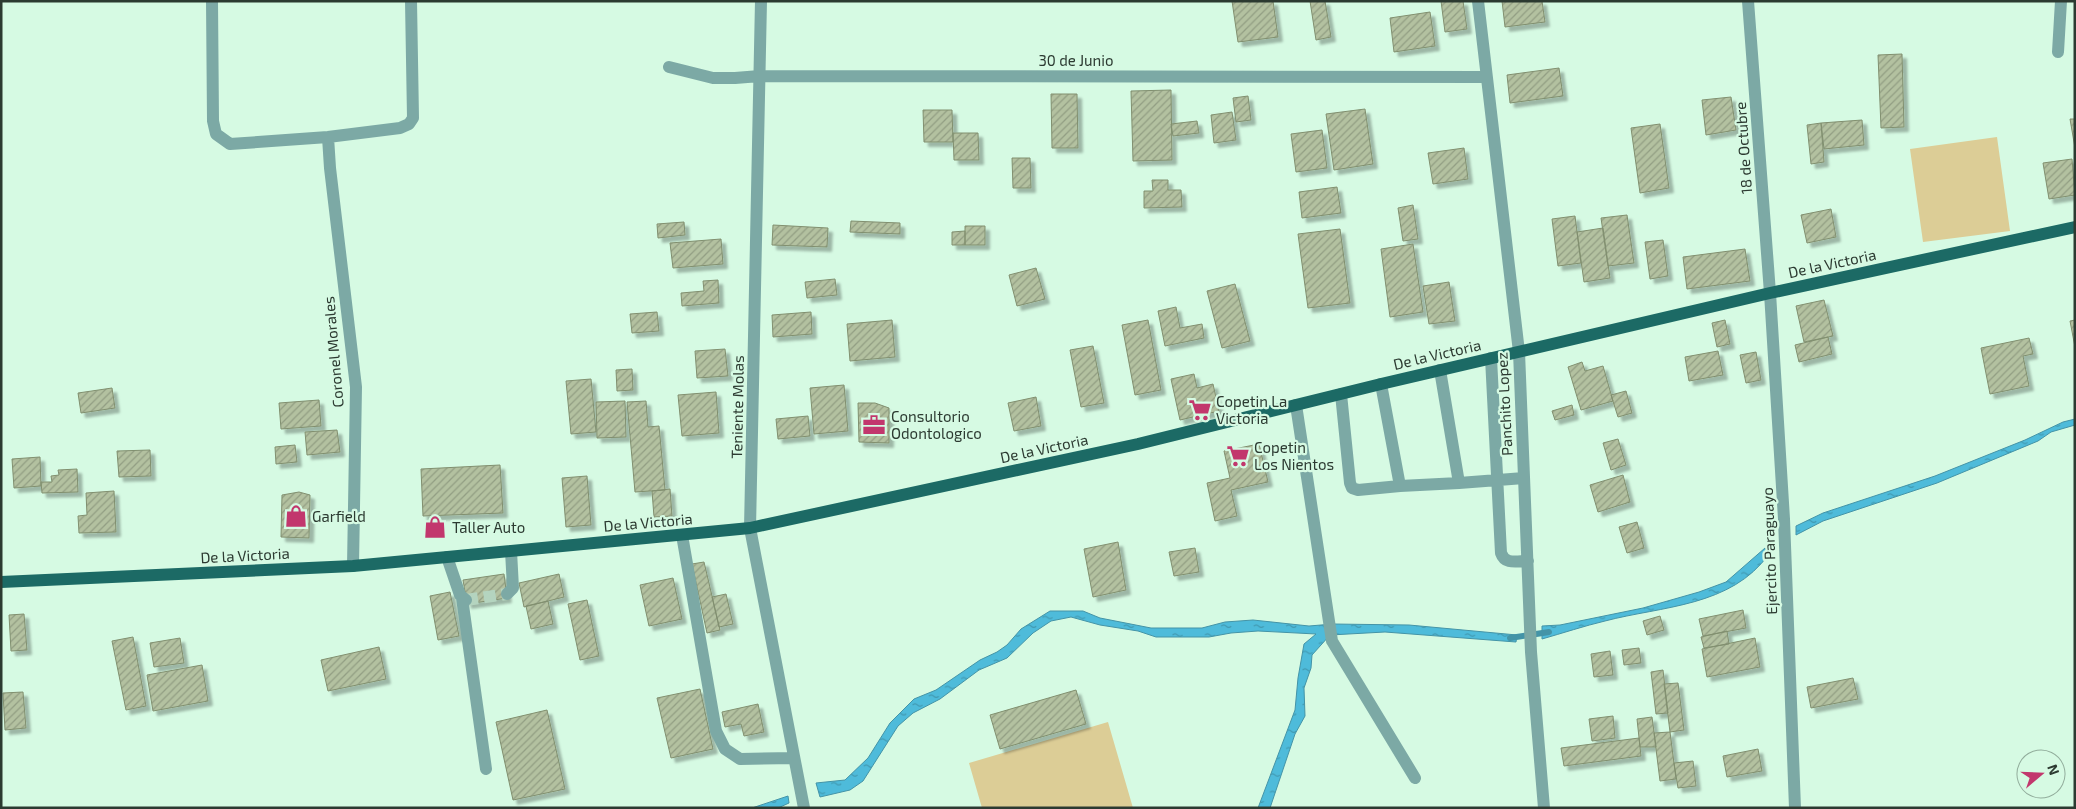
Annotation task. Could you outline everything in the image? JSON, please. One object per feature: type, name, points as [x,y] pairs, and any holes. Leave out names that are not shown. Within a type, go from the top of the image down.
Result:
[{"type":"main road","name":"De la Victoria","points":[[1,582],[353,566],[750,528],[1138,444],[1380,384],[1770,293],[2075,227]]},
{"type":"street","points":[[212,1],[213,120],[216,134],[230,144],[328,137],[400,128],[409,124],[413,118],[411,1]]},
{"type":"street","name":"Teniente Molas","points":[[761,1],[750,528],[804,808]]},
{"type":"street","name":"Panchito Lopez","points":[[1478,1],[1519,352],[1530,652],[1544,808]]},
{"type":"street","name":"18 de Octubre","points":[[1748,1],[1770,293]]},
{"type":"street","points":[[2058,52],[2061,1]]},
{"type":"street","name":"30 de Junio","points":[[669,67],[714,78],[760,76],[1486,77]]},
{"type":"street","name":"Coronel Morales","points":[[328,137],[356,387],[353,566]]},
{"type":"street","name":"Ejercito Paraguayo","points":[[1770,293],[1784,519],[1795,808]]},
{"type":"street","points":[[1491,358],[1501,553],[1502,558],[1506,561],[1528,561]]},
{"type":"street","points":[[1440,370],[1459,483]]},
{"type":"street","points":[[1380,384],[1400,486]]},
{"type":"street","points":[[1341,394],[1352,488],[1358,490],[1524,478]]},
{"type":"street","points":[[1296,405],[1332,641],[1415,778]]},
{"type":"street","points":[[682,535],[716,731],[725,749],[740,759],[794,758]]},
{"type":"street","points":[[507,594],[513,588],[511,551]]},
{"type":"street","points":[[447,557],[464,599],[486,769]]},
{"type":"shaded area","points":[[1997,137],[2010,231],[1923,242],[1910,149]]},
{"type":"shaded area","points":[[1108,722],[1133,808],[982,808],[969,763]]},
{"type":"water","points":[[2075,419],[2075,425],[2051,432],[2038,441],[1937,483],[1823,521],[1796,535],[1796,526],[1823,513],[1935,476],[2025,440],[2063,422]]},
{"type":"water","points":[[1765,548],[1769,554],[1753,571],[1735,585],[1715,595],[1694,602],[1597,623],[1542,639],[1542,626],[1560,625],[1643,608],[1726,582]]},
{"type":"water","points":[[1050,611],[1083,611],[1100,618],[1151,628],[1202,628],[1225,622],[1253,620],[1309,626],[1333,624],[1409,625],[1517,635],[1516,642],[1385,632],[1330,635],[1312,655],[1311,668],[1304,688],[1305,716],[1295,734],[1270,808],[1258,808],[1295,710],[1304,644],[1316,634],[1258,631],[1209,637],[1156,637],[1138,631],[1100,625],[1071,617],[1051,621],[1033,633],[1007,658],[979,670],[940,699],[913,713],[898,726],[863,781],[850,790],[820,797],[816,783],[845,780],[868,758],[890,723],[914,699],[936,690],[980,660],[997,652],[1007,645],[1021,629]]},
{"type":"water","points":[[788,796],[789,803],[778,808],[752,808]]},
{"type":"building","points":[[1232,1],[1273,1],[1278,37],[1238,42]]},
{"type":"building","points":[[1310,1],[1325,1],[1331,37],[1316,40]]},
{"type":"building","points":[[1441,1],[1463,1],[1467,29],[1445,32]]},
{"type":"building","points":[[1502,1],[1542,1],[1545,22],[1505,27]]},
{"type":"building","points":[[1430,12],[1435,46],[1394,52],[1390,18]]},
{"type":"building","points":[[1902,54],[1904,127],[1881,128],[1878,55]]},
{"type":"building","points":[[1559,68],[1563,96],[1510,103],[1507,75]]},
{"type":"building","points":[[1171,90],[1172,160],[1133,161],[1131,91]]},
{"type":"building","points":[[1051,94],[1077,94],[1078,148],[1052,148]]},
{"type":"building","points":[[1248,96],[1251,120],[1236,122],[1233,98]]},
{"type":"building","points":[[1731,97],[1736,130],[1706,135],[1702,100]]},
{"type":"building","points":[[1365,109],[1373,164],[1334,170],[1326,114]]},
{"type":"building","points":[[923,110],[952,110],[953,142],[924,142]]},
{"type":"building","points":[[1232,112],[1236,140],[1214,143],[1211,115]]},
{"type":"building","points":[[2070,119],[2075,119],[2075,148]]},
{"type":"building","points":[[1862,120],[1864,145],[1824,149],[1821,123]]},
{"type":"building","points":[[1197,121],[1199,133],[1173,136],[1171,124]]},
{"type":"building","points":[[1821,123],[1824,162],[1811,164],[1807,125]]},
{"type":"building","points":[[1660,124],[1669,188],[1640,193],[1631,128]]},
{"type":"building","points":[[1322,130],[1327,168],[1296,172],[1291,134]]},
{"type":"building","points":[[953,133],[978,133],[979,160],[954,160]]},
{"type":"building","points":[[1464,148],[1468,179],[1433,184],[1428,153]]},
{"type":"building","points":[[1012,158],[1030,158],[1031,188],[1013,188]]},
{"type":"building","points":[[2072,159],[2075,195],[2049,199],[2043,163]]},
{"type":"building","points":[[1152,180],[1168,180],[1168,190],[1181,190],[1182,207],[1144,208],[1144,191],[1153,191]]},
{"type":"building","points":[[1337,187],[1341,213],[1302,218],[1299,192]]},
{"type":"building","points":[[1413,205],[1418,239],[1403,241],[1398,208]]},
{"type":"building","points":[[1831,209],[1836,237],[1807,243],[1801,215]]},
{"type":"building","points":[[1627,215],[1634,263],[1608,266],[1601,218]]},
{"type":"building","points":[[1575,216],[1581,263],[1558,266],[1552,219]]},
{"type":"building","points":[[851,221],[900,223],[900,234],[850,232]]},
{"type":"building","points":[[684,222],[685,235],[658,238],[657,224]]},
{"type":"building","points":[[773,225],[828,228],[827,247],[772,245]]},
{"type":"building","points":[[965,226],[985,226],[985,245],[965,245]]},
{"type":"building","points":[[1603,228],[1610,278],[1584,282],[1577,232]]},
{"type":"building","points":[[1340,229],[1350,303],[1308,308],[1298,234]]},
{"type":"building","points":[[965,231],[965,245],[952,245],[952,232]]},
{"type":"building","points":[[721,239],[723,264],[673,268],[670,243]]},
{"type":"building","points":[[1663,240],[1668,276],[1650,279],[1645,242]]},
{"type":"building","points":[[1413,244],[1423,312],[1390,317],[1381,249]]},
{"type":"building","points":[[1745,249],[1750,281],[1687,289],[1683,257]]},
{"type":"building","points":[[1036,268],[1045,299],[1017,306],[1009,275]]},
{"type":"building","points":[[835,279],[837,295],[807,298],[805,282]]},
{"type":"building","points":[[718,280],[719,303],[682,306],[681,293],[704,291],[703,281]]},
{"type":"building","points":[[1449,282],[1455,321],[1429,324],[1423,286]]},
{"type":"building","points":[[1235,284],[1250,341],[1222,348],[1207,291]]},
{"type":"building","points":[[1824,300],[1833,336],[1804,342],[1796,306]]},
{"type":"building","points":[[1176,307],[1180,328],[1202,324],[1204,338],[1165,346],[1158,311]]},
{"type":"building","points":[[657,312],[659,331],[632,333],[630,314]]},
{"type":"building","points":[[811,312],[812,334],[773,337],[772,315]]},
{"type":"building","points":[[892,320],[895,357],[850,361],[847,324]]},
{"type":"building","points":[[1148,320],[1161,390],[1135,395],[1122,325]]},
{"type":"building","points":[[1725,320],[1730,344],[1717,347],[1712,323]]},
{"type":"building","points":[[2075,320],[2075,347],[2070,321]]},
{"type":"building","points":[[1828,337],[1832,354],[1799,362],[1795,345]]},
{"type":"building","points":[[2029,338],[2033,354],[2023,356],[2029,386],[1990,394],[1981,348]]},
{"type":"building","points":[[1093,346],[1104,403],[1081,407],[1070,350]]},
{"type":"building","points":[[725,349],[728,376],[697,378],[695,351]]},
{"type":"building","points":[[1718,351],[1723,375],[1689,381],[1685,357]]},
{"type":"building","points":[[1756,352],[1761,380],[1746,383],[1740,355]]},
{"type":"building","points":[[1582,362],[1585,371],[1603,366],[1613,401],[1581,410],[1568,367]]},
{"type":"building","points":[[632,369],[633,390],[617,391],[616,370]]},
{"type":"building","points":[[1194,374],[1197,388],[1213,384],[1219,411],[1180,420],[1171,379]]},
{"type":"building","points":[[591,379],[596,432],[571,434],[566,381]]},
{"type":"building","points":[[844,385],[848,431],[814,434],[810,388]]},
{"type":"building","points":[[112,388],[115,408],[81,413],[78,393]]},
{"type":"building","points":[[1626,391],[1632,413],[1618,417],[1611,395]]},
{"type":"building","points":[[716,392],[719,433],[682,436],[678,395]]},
{"type":"building","points":[[1036,397],[1041,426],[1014,431],[1008,403]]},
{"type":"building","points":[[319,400],[321,426],[281,429],[279,403]]},
{"type":"building","points":[[625,401],[626,437],[597,438],[596,402]]},
{"type":"building","points":[[646,401],[648,427],[659,426],[665,490],[635,492],[627,402]]},
{"type":"building","name":"Consultorio Odontologico","points":[[858,403],[875,403],[889,408],[889,443],[859,442]]},
{"type":"building","points":[[1572,405],[1574,415],[1555,420],[1552,411]]},
{"type":"building","points":[[808,416],[810,436],[778,439],[776,419]]},
{"type":"building","points":[[337,430],[340,452],[307,455],[305,432]]},
{"type":"building","points":[[1618,439],[1626,465],[1611,470],[1603,443]]},
{"type":"building","points":[[1259,444],[1268,482],[1231,490],[1237,516],[1215,521],[1207,483],[1230,478],[1224,451]]},
{"type":"building","points":[[295,445],[297,462],[276,464],[275,447]]},
{"type":"building","points":[[150,450],[151,476],[119,477],[117,451]]},
{"type":"building","points":[[40,457],[41,486],[14,488],[12,459]]},
{"type":"building","points":[[500,465],[503,513],[423,516],[421,469]]},
{"type":"building","points":[[77,469],[78,492],[42,493],[41,482],[52,482],[51,476],[59,475],[58,470]]},
{"type":"building","points":[[1623,475],[1630,502],[1598,512],[1590,485]]},
{"type":"building","points":[[587,476],[591,525],[566,527],[562,478]]},
{"type":"building","points":[[670,489],[672,516],[654,517],[652,491]]},
{"type":"building","points":[[114,491],[116,532],[79,533],[78,516],[87,515],[86,493]]},
{"type":"building","name":"Garfield","points":[[299,492],[310,495],[309,538],[281,537],[282,495]]},
{"type":"building","points":[[1637,522],[1644,548],[1627,553],[1619,527]]},
{"type":"building","points":[[1118,542],[1126,590],[1093,597],[1084,549]]},
{"type":"building","points":[[1195,548],[1199,572],[1174,576],[1169,552]]},
{"type":"building","points":[[704,562],[720,630],[707,633],[692,564]]},
{"type":"building","points":[[504,574],[507,598],[467,604],[463,580]]},
{"type":"building","points":[[559,574],[564,597],[524,607],[519,583]]},
{"type":"building","points":[[673,578],[682,619],[649,626],[640,585]]},
{"type":"building","points":[[450,592],[459,636],[438,640],[430,596]]},
{"type":"building","points":[[726,594],[733,624],[719,627],[712,597]]},
{"type":"building","points":[[587,600],[599,656],[580,660],[568,604]]},
{"type":"building","points":[[548,601],[553,624],[531,629],[526,606]]},
{"type":"building","points":[[1743,610],[1746,628],[1703,636],[1699,619]]},
{"type":"building","points":[[24,614],[27,650],[11,651],[9,615]]},
{"type":"building","points":[[1660,616],[1664,630],[1647,635],[1643,621]]},
{"type":"building","points":[[1727,631],[1729,644],[1704,648],[1701,637]]},
{"type":"building","points":[[133,637],[146,706],[126,710],[112,641]]},
{"type":"building","points":[[180,638],[184,663],[154,667],[150,643]]},
{"type":"building","points":[[1755,638],[1760,667],[1707,677],[1702,649]]},
{"type":"building","points":[[379,647],[386,679],[328,691],[321,660]]},
{"type":"building","points":[[1639,648],[1641,663],[1624,665],[1622,650]]},
{"type":"building","points":[[1610,651],[1613,675],[1594,677],[1591,654]]},
{"type":"building","points":[[202,665],[208,701],[153,711],[147,675]]},
{"type":"building","points":[[1663,670],[1668,713],[1656,714],[1651,672]]},
{"type":"building","points":[[1853,678],[1858,699],[1811,708],[1807,687]]},
{"type":"building","points":[[1678,683],[1684,730],[1670,732],[1664,684]]},
{"type":"building","points":[[700,689],[713,749],[671,758],[657,698]]},
{"type":"building","points":[[1076,690],[1086,724],[1000,749],[990,715]]},
{"type":"building","points":[[23,692],[26,728],[5,730],[3,693]]},
{"type":"building","points":[[758,704],[764,732],[744,736],[741,724],[725,727],[722,712]]},
{"type":"building","points":[[547,710],[565,789],[513,800],[496,722]]},
{"type":"building","points":[[1613,716],[1615,738],[1592,741],[1589,719]]},
{"type":"building","points":[[1652,717],[1656,747],[1640,747],[1637,719]]},
{"type":"building","points":[[1670,732],[1676,779],[1660,781],[1654,733]]},
{"type":"building","points":[[1639,738],[1641,756],[1564,766],[1561,748]]},
{"type":"building","points":[[1758,749],[1762,771],[1727,777],[1723,756]]},
{"type":"building","points":[[1693,761],[1696,786],[1678,788],[1674,763]]},
{"type":"waterway","points":[[1510,638],[1549,632]]},
{"type":"tunnel","points":[[466,600],[507,594]]},
{"type":"place","name":"Copetin La Victoria","points":[[1200,410]]},
{"type":"place","name":"Consultorio Odontologico","points":[[874,425]]},
{"type":"place","name":"Copetin Los Nientos","points":[[1238,456]]},
{"type":"place","name":"Garfield","points":[[296,516]]},
{"type":"place","name":"Taller Auto","points":[[435,527]]}]
